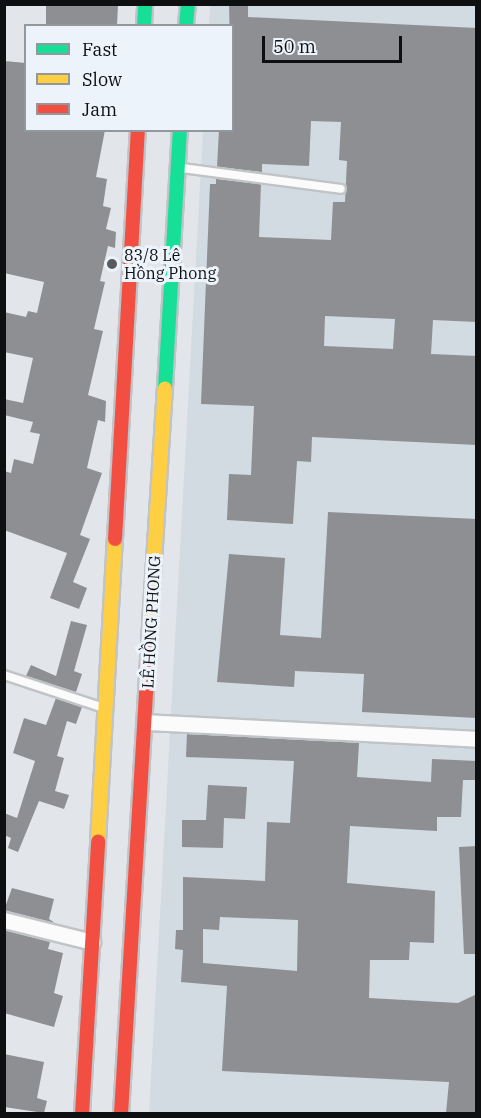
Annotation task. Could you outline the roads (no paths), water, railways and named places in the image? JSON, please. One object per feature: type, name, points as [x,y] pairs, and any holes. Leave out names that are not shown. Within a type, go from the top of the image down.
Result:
[{"type":"highway","points":[[144,24],[145,4]]},
{"type":"highway","points":[[186,24],[188,4]]},
{"type":"highway","points":[[82,1113],[138,132]]},
{"type":"highway","name":"LÊ HỒNG PHONG","points":[[122,1113],[180,132]]},
{"type":"street","points":[[145,722],[477,739]]},
{"type":"street","points":[[4,920],[92,942]]},
{"type":"lane","points":[[178,167],[341,189]]},
{"type":"lane","points":[[4,675],[105,709]]},
{"type":"place","name":"83/8 Lê Hồng Phong","points":[[112,264]]}]
